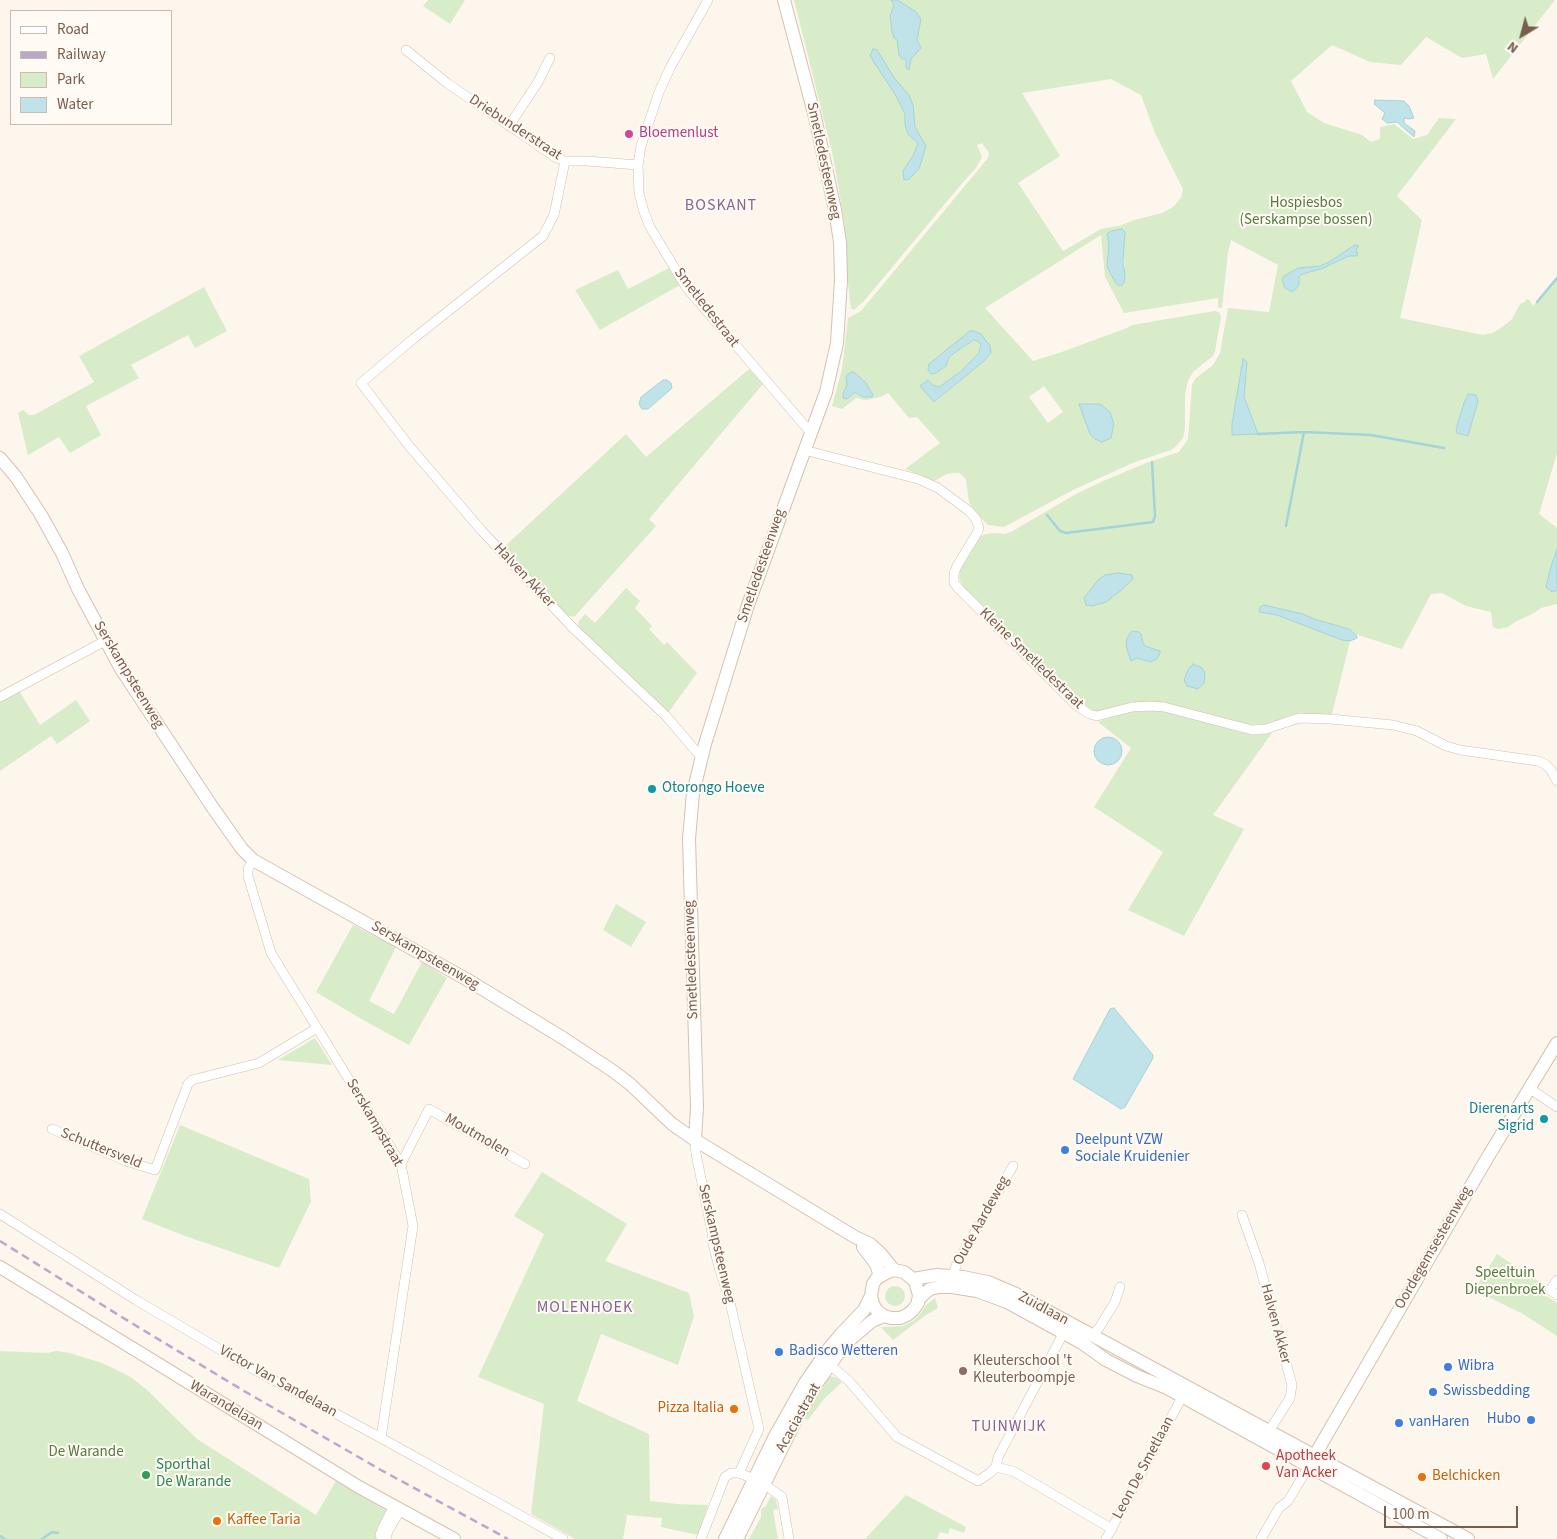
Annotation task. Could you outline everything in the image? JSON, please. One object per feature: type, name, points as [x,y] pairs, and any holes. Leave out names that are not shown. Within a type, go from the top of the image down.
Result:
[{"type":"street","name":"Smetledestraat","points":[[708,0],[671,66],[659,92],[641,146],[638,165],[639,193],[644,212],[686,287],[811,433]]},
{"type":"street","name":"Smetledesteenweg","points":[[696,1140],[697,1107],[689,839],[690,808],[701,757],[748,605],[826,392],[837,343],[840,242],[817,126],[784,0]]},
{"type":"street","name":"Driebunderstraat","points":[[406,50],[447,83],[555,157],[565,161],[638,165]]},
{"type":"street","points":[[509,126],[538,82],[550,58]]},
{"type":"street","name":"Halven Akker","points":[[565,161],[554,216],[543,236],[361,382],[410,447],[482,532],[572,628],[666,716],[701,757]]},
{"type":"street","name":"Kleine Smetledestraat","points":[[804,450],[918,479],[938,488],[969,511],[976,519],[979,528],[957,566],[954,573],[954,582],[1076,704],[1089,714],[1097,716],[1132,707],[1164,707],[1252,730],[1266,729],[1299,718],[1330,718],[1393,725],[1417,731],[1446,746],[1460,750],[1532,759],[1557,766]]},
{"type":"street","name":"Serskampsteenweg","points":[[0,458],[16,476],[41,515],[62,553],[105,641],[144,705],[213,808],[242,849],[253,860],[450,969],[533,1019],[613,1071],[672,1124],[696,1140],[696,1154],[712,1240],[728,1298],[759,1429]]},
{"type":"street","points":[[0,697],[105,641]]},
{"type":"street","points":[[1545,764],[1557,781]]},
{"type":"street","name":"Serskampstraat","points":[[253,860],[248,869],[248,876],[271,953],[401,1164],[413,1226],[381,1438]]},
{"type":"street","name":"Schuttersveld","points":[[52,1129],[126,1161],[155,1170],[188,1084],[192,1080],[259,1063],[317,1028]]},
{"type":"street","name":"Oordegemsesteenweg","points":[[1261,1539],[1279,1508],[1288,1500],[1312,1461],[1486,1160],[1557,1043]]},
{"type":"street","points":[[1530,1088],[1557,1107]]},
{"type":"street","name":"Moutmolen","points":[[401,1164],[429,1109],[526,1164]]},
{"type":"street","points":[[696,1140],[862,1240],[875,1249],[894,1270]]},
{"type":"street","name":"Oude Aardeweg","points":[[953,1276],[957,1263],[1013,1166]]},
{"type":"street","name":"Victor Van Sandelaan","points":[[0,1214],[136,1300],[255,1370],[563,1539]]},
{"type":"street","name":"Halven Akker","points":[[1242,1215],[1259,1262],[1292,1385],[1290,1398],[1269,1431]]},
{"type":"street","points":[[855,1237],[873,1259],[880,1276],[894,1270],[904,1272],[913,1279],[918,1288],[918,1300]]},
{"type":"street","name":"Warandelaan","points":[[0,1267],[359,1487],[454,1539]]},
{"type":"street","name":"Zuidlaan","points":[[913,1279],[937,1275],[980,1280],[1024,1298],[1269,1431],[1312,1461],[1388,1495],[1468,1539]]},
{"type":"street","name":"Acaciastraat","points":[[737,1539],[774,1438],[789,1410],[815,1367],[841,1334],[864,1310],[871,1296],[874,1284],[880,1276]]},
{"type":"street","points":[[1554,1292],[1557,1280]]},
{"type":"street","name":"Zuidlaan","points":[[918,1300],[930,1289],[952,1287],[977,1291],[1007,1302],[1064,1332],[1106,1360],[1182,1397],[1249,1434],[1254,1432],[1261,1434],[1312,1458],[1312,1461],[1328,1476],[1441,1539]]},
{"type":"street","points":[[1093,1335],[1115,1302],[1120,1287]]},
{"type":"street","points":[[871,1296],[877,1311],[884,1316]]},
{"type":"street","name":"Acaciastraat","points":[[725,1539],[814,1386],[846,1344],[872,1321],[884,1316],[900,1318],[907,1316],[913,1310],[918,1300]]},
{"type":"street","points":[[830,1365],[849,1381],[898,1437],[978,1481],[990,1474],[996,1467],[998,1457],[1064,1332]]},
{"type":"street","name":"Zuidlaan","points":[[1123,1369],[1124,1361],[1129,1359],[1153,1372],[1163,1373]]},
{"type":"street","name":"Leon De Smetlaan","points":[[1106,1539],[1182,1397]]},
{"type":"street","points":[[739,1473],[759,1429],[774,1438]]},
{"type":"street","points":[[996,1467],[1013,1471],[1112,1528]]},
{"type":"street","points":[[701,1539],[725,1477],[731,1473],[739,1473],[759,1482],[782,1497],[789,1539]]},
{"type":"street","name":"Zuidlaan","points":[[1328,1476],[1338,1476],[1380,1496],[1388,1495]]},
{"type":"street","points":[[382,1539],[380,1535],[383,1527],[397,1507]]},
{"type":"street","points":[[386,1539],[397,1507]]},
{"type":"green space","points":[[428,0],[465,0],[450,24],[423,6]]},
{"type":"green space","name":"Hospiesbos (Serskampse bossen)","points":[[794,0],[1555,0],[1493,79],[1486,54],[1462,58],[1426,37],[1401,65],[1370,62],[1332,45],[1291,81],[1307,112],[1324,123],[1362,135],[1371,142],[1380,139],[1380,127],[1394,124],[1413,139],[1427,135],[1439,118],[1456,119],[1397,196],[1422,220],[1400,318],[1483,335],[1492,333],[1512,319],[1520,304],[1525,302],[1526,299],[1533,306],[1557,279],[1557,453],[1539,514],[1557,528],[1557,549],[1546,587],[1552,592],[1557,590],[1557,604],[1541,608],[1508,627],[1498,629],[1493,627],[1491,612],[1466,606],[1442,593],[1431,594],[1402,649],[1352,633],[1332,714],[1291,715],[1268,724],[1250,725],[1185,709],[1095,711],[1086,707],[964,588],[959,578],[960,570],[981,536],[1011,532],[1076,494],[1101,482],[1146,463],[1179,452],[1188,439],[1192,385],[1196,378],[1213,365],[1220,353],[1228,308],[1269,312],[1278,265],[1231,240],[1222,308],[1218,307],[1218,298],[1124,313],[1105,277],[1101,235],[985,308],[1033,361],[1132,325],[1215,311],[1220,313],[1221,317],[1213,356],[1193,372],[1188,381],[1185,394],[1185,428],[1183,438],[1176,446],[1171,450],[1135,462],[1073,490],[1004,527],[988,525],[975,512],[969,502],[966,480],[959,473],[947,474],[934,481],[905,469],[940,443],[917,417],[909,418],[888,393],[881,397],[866,400],[856,398],[842,409],[832,406],[842,369],[848,318],[861,311],[988,158],[989,153],[982,143],[977,145],[982,157],[976,168],[864,301],[854,310],[851,308],[845,226],[833,156]],"holes":[[[1111,79],[1141,95],[1155,133],[1183,189],[1181,198],[1173,207],[1162,213],[1101,229],[1063,251],[1018,183],[1060,156],[1022,93]],[[1116,230],[1123,249],[1125,268],[1107,267],[1109,243],[1107,236],[1111,231]],[[970,331],[991,354],[935,402],[930,383],[939,387],[960,372],[979,353],[981,344],[974,340],[949,357],[946,366],[936,373]],[[1044,386],[1063,412],[1048,423],[1029,397]]]},
{"type":"green space","points":[[669,268],[680,285],[600,330],[575,290],[618,270],[628,289]]},
{"type":"green space","points":[[204,287],[227,331],[195,348],[188,335],[131,365],[139,378],[86,406],[101,435],[70,453],[59,437],[28,455],[18,413],[23,410],[29,415],[34,415],[94,382],[79,356]]},
{"type":"green space","points":[[749,369],[763,384],[649,519],[656,526],[574,617],[565,615],[503,548],[626,434],[646,457]]},
{"type":"green space","points":[[626,588],[640,601],[635,608],[652,626],[649,629],[664,645],[667,642],[697,673],[668,713],[578,628],[579,621],[585,614],[595,623]]},
{"type":"green space","points":[[18,689],[40,725],[76,700],[90,721],[57,744],[51,736],[0,771],[0,699]]},
{"type":"green space","points":[[1157,709],[1244,733],[1257,735],[1272,733],[1213,815],[1244,829],[1184,936],[1128,910],[1163,852],[1094,807],[1131,748],[1098,722],[1122,712]]},
{"type":"green space","points":[[616,904],[646,922],[631,947],[603,930]]},
{"type":"green space","points":[[353,925],[396,947],[369,1001],[394,1014],[422,962],[447,978],[409,1045],[316,992]]},
{"type":"green space","points":[[315,1038],[332,1065],[278,1060]]},
{"type":"green space","points":[[180,1125],[309,1179],[311,1201],[279,1268],[185,1236],[142,1219]]},
{"type":"green space","points":[[542,1172],[627,1224],[605,1261],[689,1293],[694,1316],[678,1365],[601,1334],[577,1401],[649,1434],[650,1501],[708,1505],[698,1535],[661,1527],[662,1518],[627,1515],[623,1539],[575,1539],[531,1514],[544,1404],[478,1377],[544,1234],[514,1216]]},
{"type":"green space","name":"Speeltuin Diepenbroek","points":[[1497,1254],[1546,1286],[1542,1293],[1557,1303],[1557,1336],[1523,1314],[1474,1290]]},
{"type":"green space","points":[[895,1286],[902,1289],[905,1296],[902,1303],[895,1306],[888,1303],[885,1296],[888,1289]]},
{"type":"green space","points":[[935,1298],[938,1308],[893,1340],[881,1327],[903,1326],[913,1321],[926,1305]]},
{"type":"green space","name":"De Warande","points":[[0,1351],[47,1353],[56,1351],[70,1353],[102,1363],[121,1372],[147,1390],[197,1439],[316,1515],[336,1481],[387,1511],[377,1528],[378,1539],[0,1539]]},
{"type":"green space","points":[[830,1376],[842,1382],[824,1399],[808,1420],[803,1417]]},
{"type":"green space","points":[[906,1495],[966,1527],[964,1533],[950,1528],[948,1534],[940,1532],[937,1539],[865,1539]]},
{"type":"green space","points":[[771,1496],[776,1500],[778,1509],[773,1510],[778,1539],[749,1539],[761,1517],[761,1509],[766,1506]]},
{"type":"water","points":[[891,0],[897,0],[915,11],[921,19],[917,40],[921,48],[911,59],[909,70],[906,68],[906,59],[902,59],[899,55],[897,40],[894,38],[892,31],[890,16],[894,5]]},
{"type":"water","points":[[873,49],[877,50],[895,79],[909,95],[913,105],[915,127],[926,146],[919,169],[909,179],[904,180],[903,171],[914,154],[918,143],[908,134],[905,125],[905,114],[896,96],[870,56]]},
{"type":"water","points":[[1375,100],[1404,101],[1409,106],[1414,118],[1404,118],[1404,123],[1415,131],[1414,137],[1397,122],[1387,123],[1382,119],[1385,113],[1374,104]]},
{"type":"water","points":[[1122,229],[1125,232],[1123,261],[1125,275],[1122,285],[1118,285],[1107,267],[1109,243],[1107,234],[1111,231]]},
{"type":"water","points":[[1355,245],[1359,246],[1356,252],[1358,253],[1357,256],[1349,256],[1321,269],[1302,274],[1299,277],[1299,285],[1294,291],[1285,288],[1282,280],[1284,276],[1298,268],[1320,266]]},
{"type":"water","points":[[970,331],[981,334],[990,346],[991,353],[984,361],[934,402],[920,386],[928,380],[933,385],[939,387],[942,385],[960,372],[979,353],[981,344],[974,340],[963,347],[949,357],[946,366],[936,373],[931,374],[928,370],[929,364]]},
{"type":"water","points":[[1243,359],[1247,362],[1244,397],[1258,434],[1232,435],[1232,424]]},
{"type":"water","points":[[852,372],[866,383],[873,395],[872,397],[863,397],[855,392],[847,399],[843,398],[847,385],[846,377]]},
{"type":"water","points":[[663,380],[671,383],[672,388],[648,409],[642,409],[639,404],[641,397]]},
{"type":"water","points":[[1468,394],[1476,395],[1478,401],[1468,436],[1457,433],[1456,429]]},
{"type":"water","points":[[1079,404],[1100,404],[1110,412],[1114,424],[1111,438],[1102,442],[1090,434]]},
{"type":"water","points":[[1557,549],[1557,590],[1552,592],[1546,587]]},
{"type":"water","points":[[1118,573],[1132,575],[1133,579],[1106,602],[1092,606],[1086,605],[1084,598],[1098,580],[1105,575]]},
{"type":"water","points":[[1264,605],[1303,614],[1349,629],[1357,638],[1350,641],[1342,640],[1277,615],[1259,612],[1260,607]]},
{"type":"water","points":[[1132,631],[1141,634],[1145,646],[1160,651],[1157,659],[1150,662],[1137,658],[1131,661],[1126,646],[1127,638]]},
{"type":"water","points":[[1193,664],[1202,668],[1205,673],[1204,683],[1198,689],[1187,686],[1184,680]]},
{"type":"water","points":[[1108,737],[1118,741],[1122,751],[1118,761],[1108,765],[1098,761],[1094,751],[1098,741]]},
{"type":"water","points":[[1114,1008],[1153,1055],[1125,1107],[1121,1109],[1073,1079],[1110,1009]]},
{"type":"waterway","points":[[1537,302],[1557,278]]},
{"type":"waterway","points":[[1258,434],[1304,432],[1371,435],[1444,448]]},
{"type":"waterway","points":[[1286,526],[1304,432]]},
{"type":"waterway","points":[[1047,515],[1060,531],[1066,533],[1153,522],[1155,516],[1152,462]]},
{"type":"waterway","points":[[42,1539],[52,1532],[58,1533]]},
{"type":"waterway","points":[[0,1536],[5,1539]]},
{"type":"railway","points":[[0,1241],[244,1391],[381,1470],[508,1539]]},
{"type":"place","name":"Bloemenlust","points":[[629,134]]},
{"type":"place","name":"Otorongo Hoeve","points":[[652,789]]},
{"type":"place","name":"Dierenarts Sigrid","points":[[1544,1119]]},
{"type":"place","name":"Deelpunt VZW Sociale Kruidenier","points":[[1065,1150]]},
{"type":"place","name":"Badisco Wetteren","points":[[779,1352]]},
{"type":"place","name":"Wibra","points":[[1448,1367]]},
{"type":"place","name":"Kleuterschool 't Kleuterboompje","points":[[963,1371]]},
{"type":"place","name":"Swissbedding","points":[[1433,1392]]},
{"type":"place","name":"Pizza Italia","points":[[734,1409]]},
{"type":"place","name":"Hubo","points":[[1531,1420]]},
{"type":"place","name":"vanHaren","points":[[1399,1423]]},
{"type":"place","name":"Apotheek Van Acker","points":[[1266,1466]]},
{"type":"place","name":"Sporthal De Warande","points":[[146,1475]]},
{"type":"place","name":"Belchicken","points":[[1422,1477]]},
{"type":"place","name":"Kaffee Taria","points":[[217,1521]]},
{"type":"district","name":"BOSKANT","points":[[721,206]]},
{"type":"district","name":"MOLENHOEK","points":[[585,1308]]},
{"type":"district","name":"TUINWIJK","points":[[1009,1427]]}]
